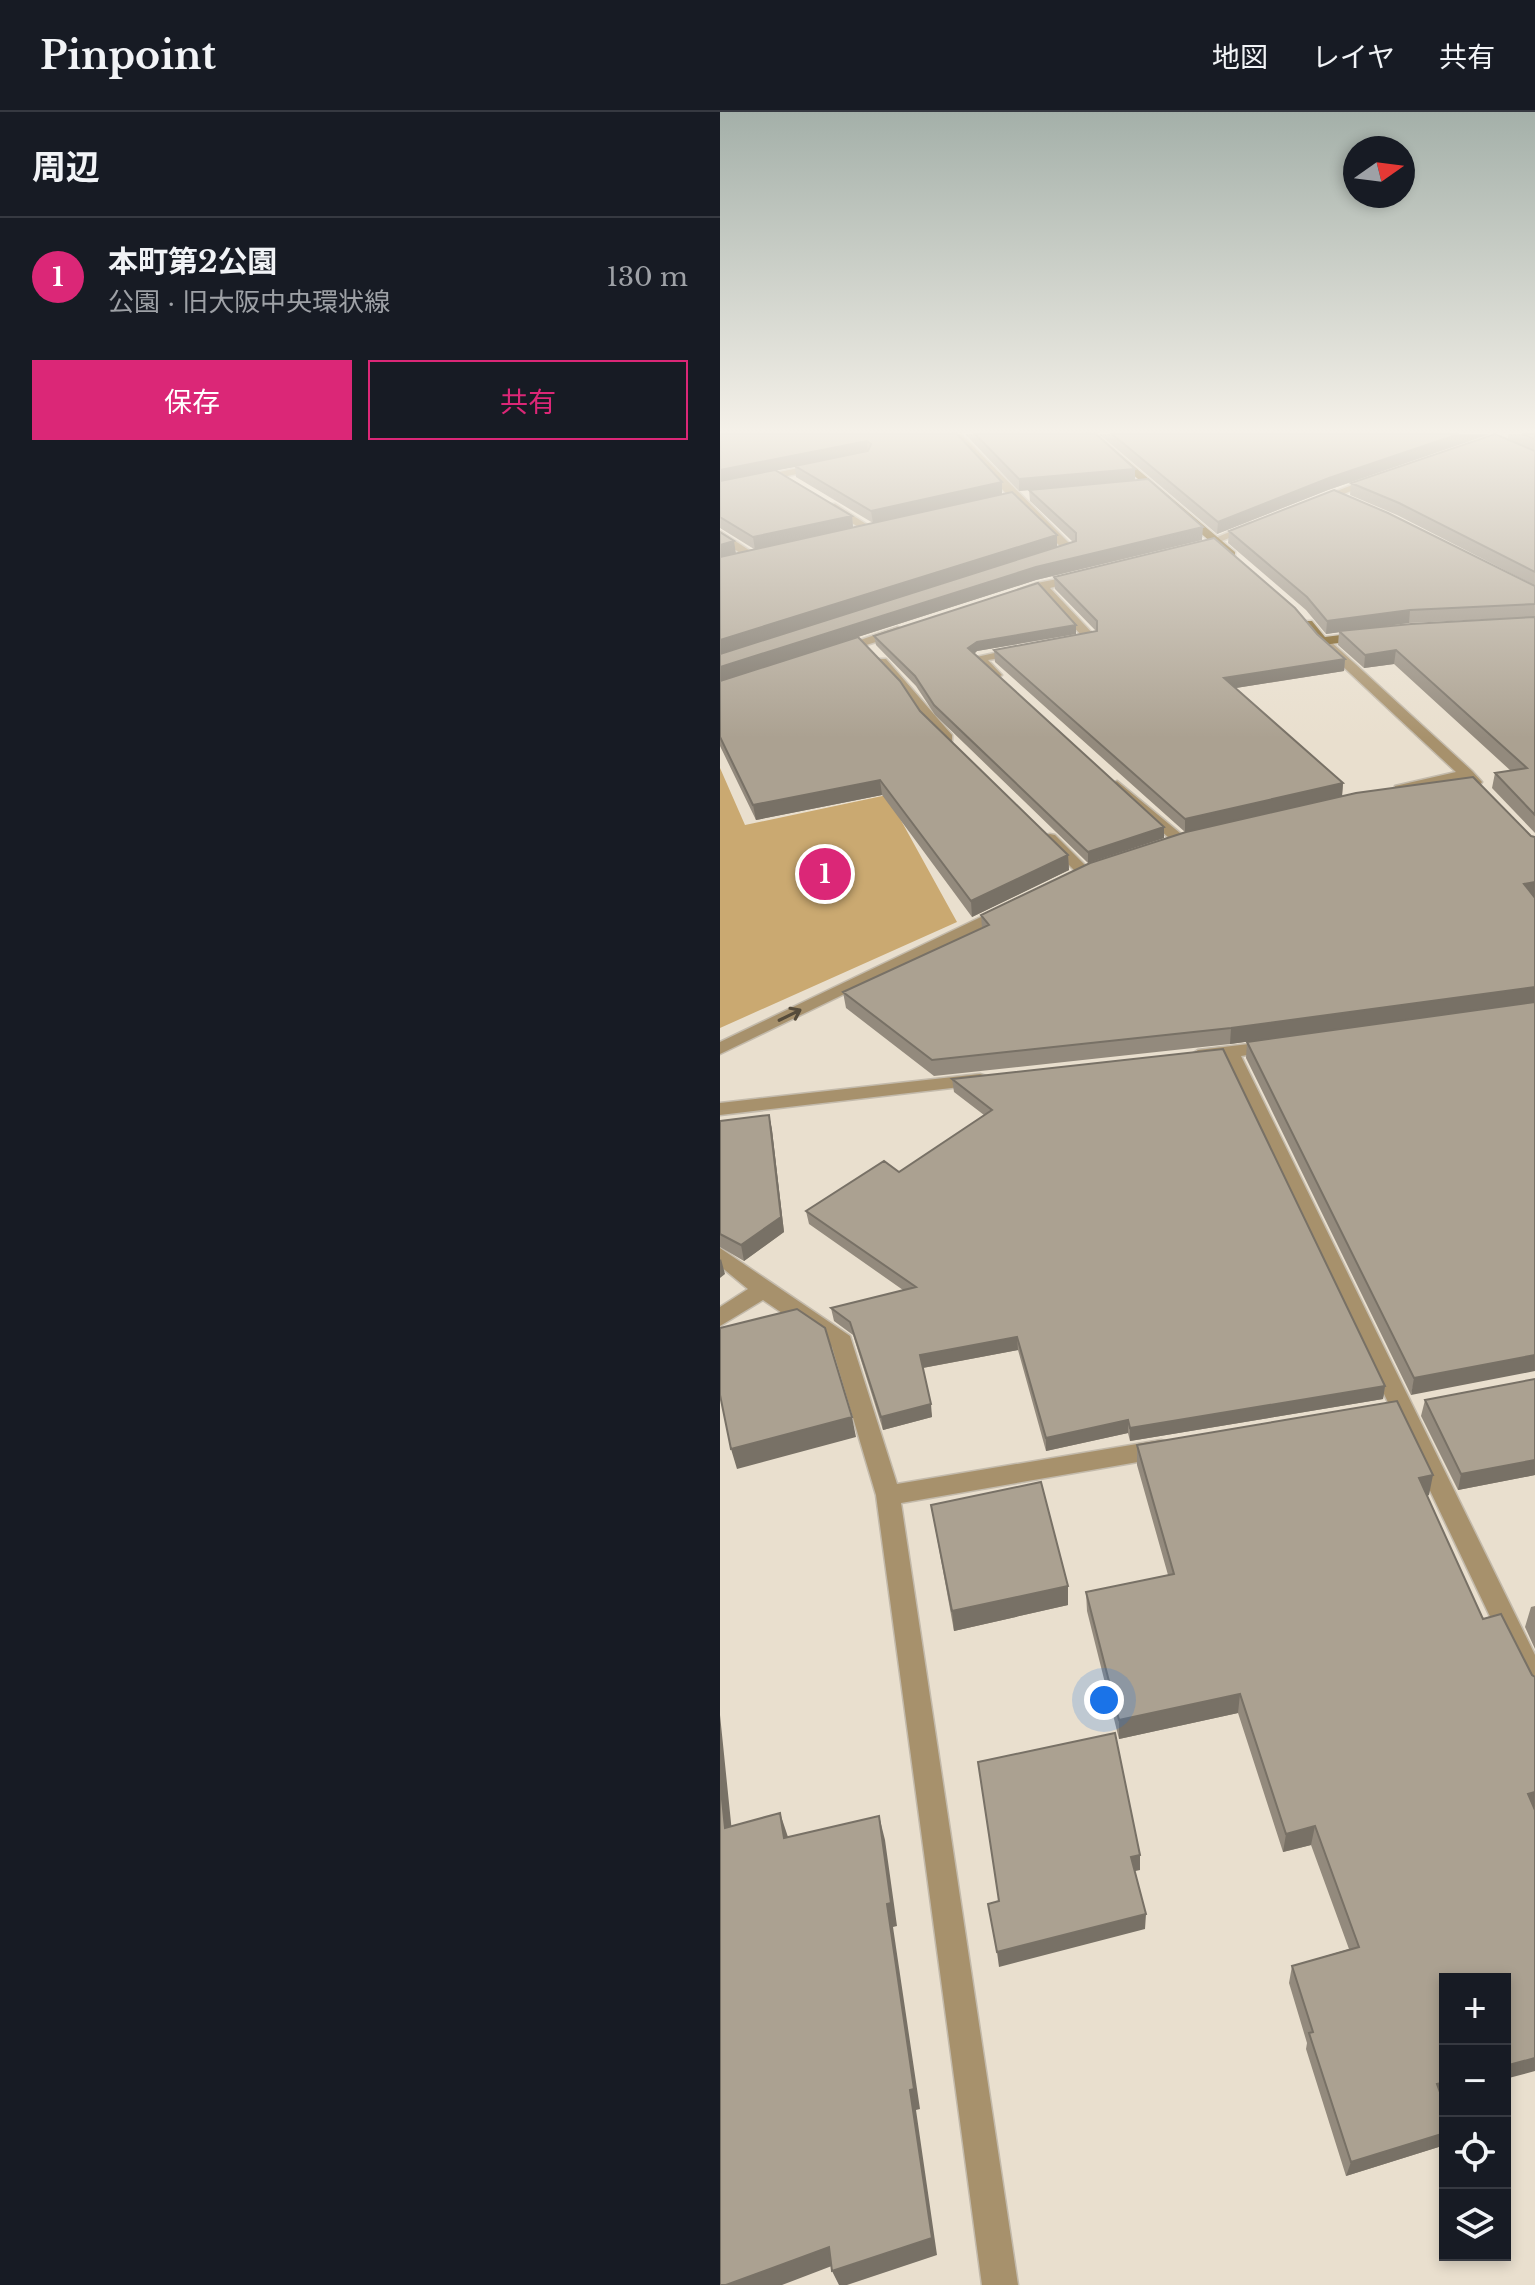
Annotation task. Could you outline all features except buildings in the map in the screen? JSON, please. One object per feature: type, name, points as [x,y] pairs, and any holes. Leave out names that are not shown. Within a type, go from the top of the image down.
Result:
[{"type":"main road","points":[[1208,535],[1236,559]]},
{"type":"main road","points":[[1300,615],[1322,641],[1380,634]]},
{"type":"street","points":[[722,535],[751,556]]},
{"type":"street","points":[[1040,559],[1070,550],[1055,535]]},
{"type":"street","points":[[1176,554],[1229,535]]},
{"type":"street","points":[[736,560],[766,553]]},
{"type":"street","points":[[997,599],[1041,585],[1084,577]]},
{"type":"street","points":[[1041,585],[1091,638],[1063,643]]},
{"type":"street","points":[[820,656],[907,628]]},
{"type":"street","points":[[1322,641],[1486,795]]},
{"type":"street","points":[[862,642],[909,691],[928,720],[962,752]]},
{"type":"street","points":[[1011,688],[978,658],[1034,648]]},
{"type":"street","points":[[1385,792],[1467,774]]},
{"type":"street","points":[[1112,780],[1181,841]]},
{"type":"street","points":[[1040,829],[1084,873]]},
{"type":"street","points":[[720,1049],[1014,906]]},
{"type":"street","points":[[1184,1057],[1291,1043]]},
{"type":"street","points":[[1230,1052],[1393,1410],[1535,1683]]},
{"type":"street","points":[[720,1109],[998,1078]]},
{"type":"street","points":[[720,1255],[763,1289],[842,1342],[888,1495],[1000,2285]]},
{"type":"street","points":[[720,1318],[763,1289]]},
{"type":"street","points":[[1393,1410],[1431,1403]]},
{"type":"street","points":[[888,1495],[1183,1445]]},
{"type":"shaded area","points":[[720,768],[745,825],[887,795],[957,922],[720,1028]]},
{"type":"place","name":"本町第2公園","points":[[825,874]]}]
